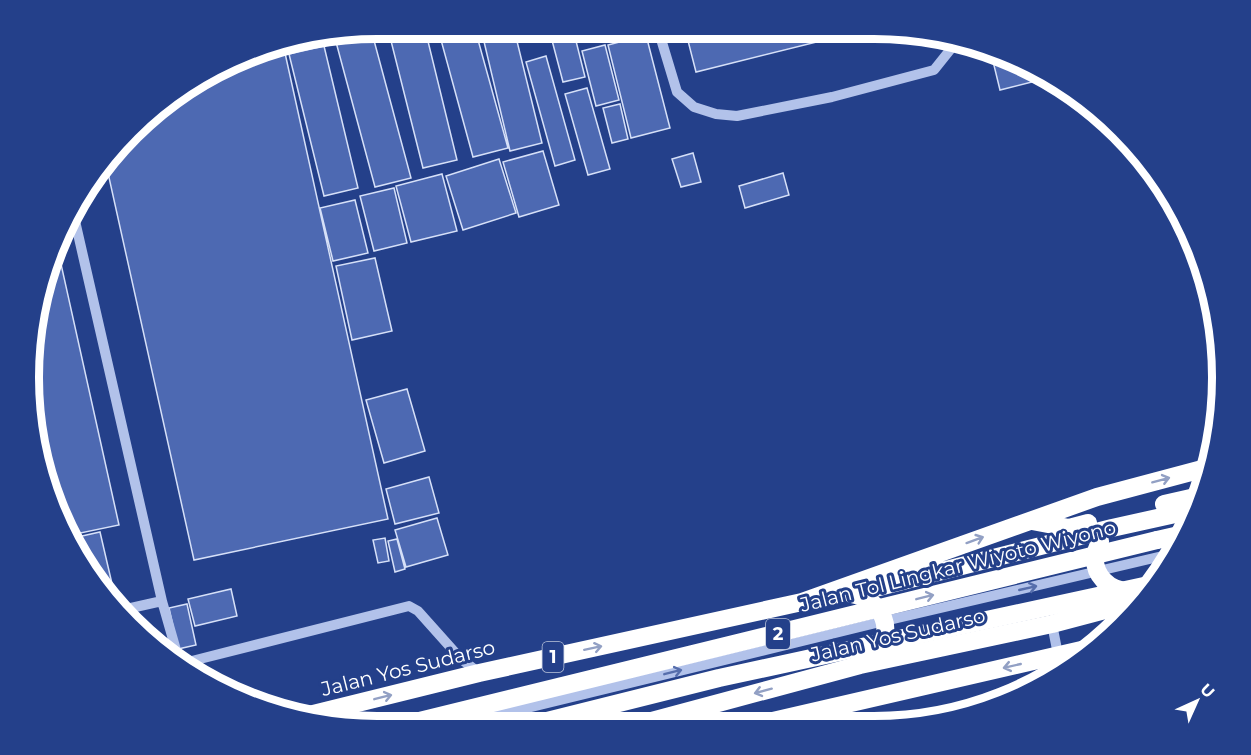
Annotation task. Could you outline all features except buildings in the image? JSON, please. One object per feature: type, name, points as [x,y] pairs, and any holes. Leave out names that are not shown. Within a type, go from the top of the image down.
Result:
[{"type":"highway","name":"Jalan Yos Sudarso","points":[[802,602],[1097,497],[1199,470]]},
{"type":"highway","points":[[1031,520],[1069,528],[1189,498]]},
{"type":"highway","name":"Jalan Yos Sudarso","points":[[324,711],[479,673],[802,602],[852,594],[1112,528],[1184,512]]},
{"type":"highway","points":[[1112,528],[1100,541],[1095,556],[1098,572],[1103,581],[1112,587],[1121,591],[1136,591]]},
{"type":"highway","name":"Jalan Tol Lingkar Wiyoto Wiyono","points":[[440,716],[1172,537]]},
{"type":"highway","name":"2","points":[[567,716],[719,678],[1134,593]]},
{"type":"highway","points":[[852,594],[870,599],[876,605],[884,621],[883,637],[874,651],[867,655]]},
{"type":"highway","name":"Jalan Yos Sudarso","points":[[670,716],[860,665],[1052,624],[1132,596]]},
{"type":"highway","points":[[794,716],[1071,652]]},
{"type":"street","points":[[660,39],[677,92],[694,107],[716,114],[737,116],[832,97],[934,70],[951,49]]},
{"type":"street","points":[[76,224],[162,601],[176,650]]},
{"type":"street","points":[[494,716],[1161,556]]},
{"type":"street","points":[[601,716],[745,679],[867,655],[1134,594]]},
{"type":"street","points":[[130,608],[162,601]]},
{"type":"street","points":[[192,661],[409,606],[418,611],[460,658],[479,673]]},
{"type":"street","points":[[1052,624],[1059,661]]}]
